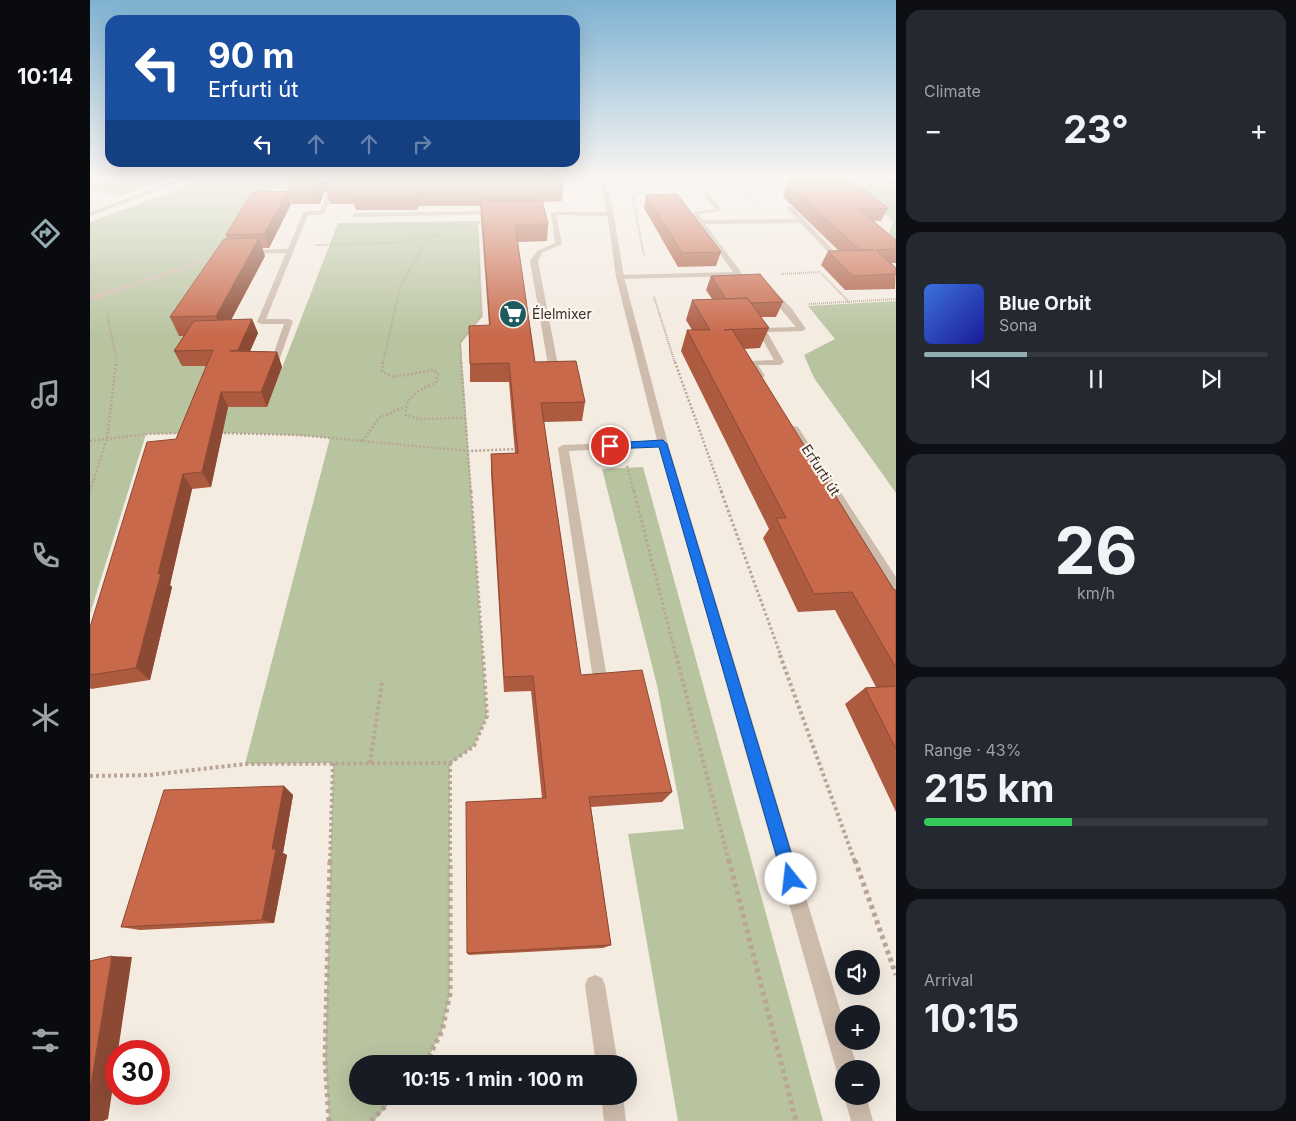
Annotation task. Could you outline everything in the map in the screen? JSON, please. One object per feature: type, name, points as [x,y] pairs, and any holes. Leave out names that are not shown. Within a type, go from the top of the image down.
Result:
[{"type":"street","points":[[275,361],[289,321],[261,322],[298,231]]},
{"type":"street","points":[[555,376],[534,261],[539,252],[559,244],[557,231]]},
{"type":"street","points":[[613,231],[620,277],[663,444],[844,1060]]},
{"type":"street","points":[[707,231],[738,274],[748,280]]},
{"type":"street","points":[[812,231],[839,260]]},
{"type":"street","points":[[244,252],[291,248]]},
{"type":"street","points":[[92,298],[235,252]]},
{"type":"street","points":[[620,277],[738,274]]},
{"type":"street","points":[[764,381],[752,363],[780,362],[761,330],[802,329],[784,305],[774,294],[766,289]]},
{"type":"street","name":"Erfurti út","points":[[790,422],[896,588]]},
{"type":"street","points":[[599,672],[564,448],[663,444]]},
{"type":"street","points":[[595,985],[606,1055]]},
{"type":"street","points":[[613,1105],[615,1121]]},
{"type":"street","points":[[858,1105],[862,1121]]},
{"type":"path","points":[[90,776],[150,775],[245,764],[450,764],[474,746],[487,716],[460,343],[482,316],[478,231]]},
{"type":"path","points":[[640,231],[648,276],[666,338],[896,975]]},
{"type":"path","points":[[291,248],[377,244],[427,239],[400,287],[384,354],[382,371],[387,376],[397,378],[434,370],[438,374],[436,382],[408,398],[404,407],[406,415],[420,419],[466,418]]},
{"type":"path","points":[[90,492],[107,439],[117,365],[108,314],[92,298]]},
{"type":"path","points":[[784,305],[896,299]]},
{"type":"path","points":[[363,441],[371,425],[385,412],[404,407]]},
{"type":"path","points":[[218,433],[299,435],[468,451],[564,448]]},
{"type":"path","points":[[90,441],[146,434],[182,434]]},
{"type":"path","points":[[622,446],[796,1121]]},
{"type":"path","points":[[370,764],[382,682]]},
{"type":"path","points":[[329,1121],[325,1059],[333,763]]},
{"type":"path","points":[[430,1055],[442,1031],[450,994],[450,764]]},
{"type":"path","points":[[371,1121],[386,1105]]},
{"type":"green space","points":[[90,231],[245,231],[179,335],[200,336],[182,365],[219,366],[204,407],[267,407],[335,231],[478,231],[482,316],[461,343],[487,716],[474,746],[450,764],[450,994],[442,1031],[430,1055],[349,1055],[349,1105],[388,1105],[374,1121],[329,1121],[325,1059],[333,763],[245,764],[330,438],[215,433],[146,434],[90,614]]},
{"type":"green space","points":[[890,231],[896,231],[896,250],[886,241]]},
{"type":"green space","points":[[896,301],[896,493],[814,378],[804,355],[835,339],[808,306]]},
{"type":"green space","points":[[643,467],[823,1121],[678,1121],[628,834],[684,829],[657,685],[602,469]]},
{"type":"building","points":[[228,231],[265,231],[264,234],[226,235]]},
{"type":"building","points":[[483,231],[516,231],[535,362],[576,361],[585,402],[541,403],[581,675],[642,670],[672,792],[589,797],[611,945],[467,953],[466,802],[546,798],[533,676],[504,677],[491,454],[518,453],[509,363],[470,364],[469,326],[490,325]]},
{"type":"building","points":[[669,231],[705,231],[721,252],[682,253]]},
{"type":"building","points":[[839,231],[885,231],[896,240],[896,249],[876,250],[896,268],[896,274],[853,276],[828,251],[874,250],[860,250]]},
{"type":"building","points":[[259,238],[216,316],[170,317],[224,239]]},
{"type":"building","points":[[760,274],[783,302],[751,303],[747,298],[726,299],[711,276]]},
{"type":"building","points":[[747,298],[769,328],[732,330],[894,590],[896,590],[896,668],[852,592],[814,594],[776,518],[786,518],[687,330],[710,330],[692,300]]},
{"type":"building","points":[[252,319],[238,350],[230,351],[277,352],[261,392],[221,392],[202,472],[183,474],[158,574],[161,573],[136,668],[90,675],[90,627],[147,442],[176,439],[213,350],[174,351],[194,321]]},
{"type":"building","points":[[896,686],[896,749],[865,688]]},
{"type":"building","points":[[284,786],[272,849],[276,849],[262,920],[121,927],[164,790]]},
{"type":"building","points":[[112,956],[90,1090],[90,961]]},
{"type":"place","name":"Élelmixer","points":[[513,314]]},
{"type":"route","points":[[610,446],[663,444],[791,879]]}]
